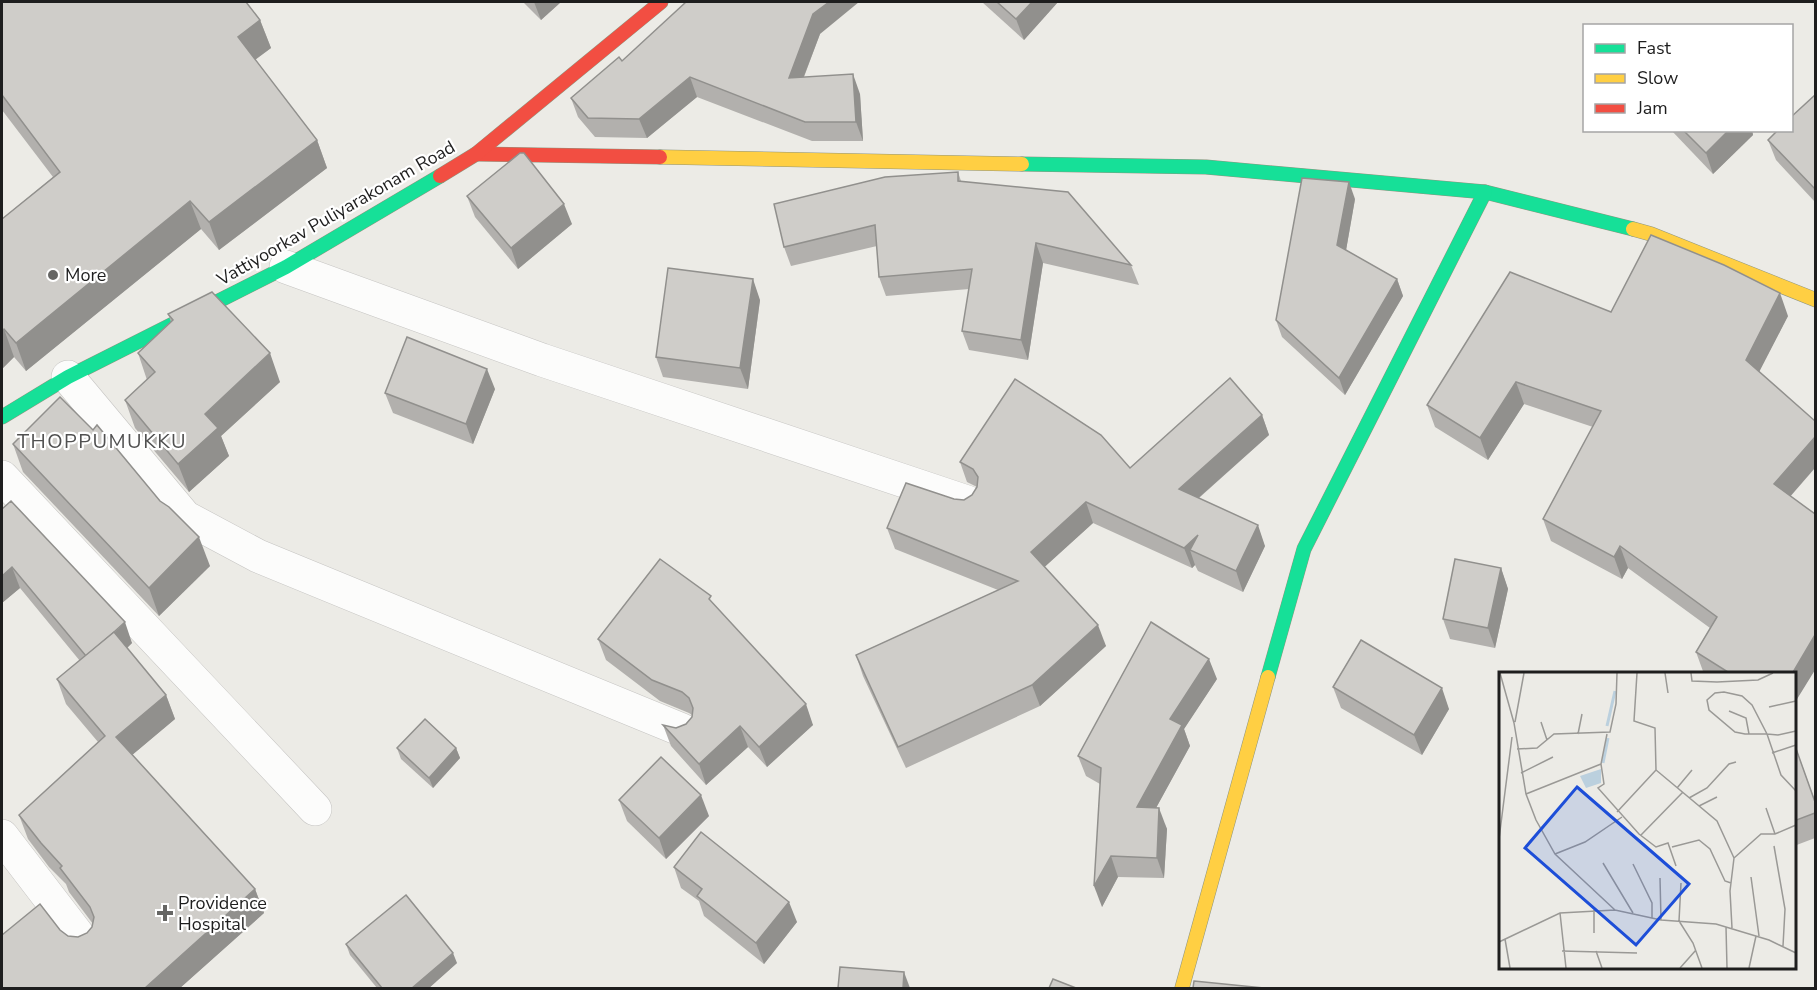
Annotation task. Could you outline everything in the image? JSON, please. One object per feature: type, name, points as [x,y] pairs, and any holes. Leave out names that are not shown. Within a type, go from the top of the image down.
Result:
[{"type":"main road","name":"Vattiyoorkav Puliyarakonam Road","points":[[2,417],[68,377],[286,267],[476,154],[661,2]]},
{"type":"main road","points":[[476,154],[1206,167],[1485,192],[1651,234],[1815,300]]},
{"type":"main road","points":[[1182,988],[1304,549],[1485,192]]},
{"type":"street","points":[[286,267],[542,360],[967,502]]},
{"type":"street","points":[[68,377],[185,517],[258,556],[682,730]]},
{"type":"street","points":[[2,477],[315,808]]},
{"type":"street","points":[[2,836],[84,943]]},
{"type":"building","points":[[2,2],[246,2],[260,20],[238,37],[317,140],[209,222],[190,201],[16,343],[4,329],[2,331],[2,219],[60,172],[2,95]]},
{"type":"building","points":[[686,2],[829,2],[813,14],[789,78],[853,74],[856,122],[805,122],[690,77],[639,119],[588,118],[571,98],[619,57],[622,61]]},
{"type":"building","points":[[997,2],[1032,2],[1016,19]]},
{"type":"building","points":[[1815,95],[1815,189],[1768,140],[1776,132],[1793,132],[1793,115]]},
{"type":"building","points":[[1685,132],[1727,132],[1706,153]]},
{"type":"building","points":[[520,153],[524,153],[564,204],[511,248],[467,196]]},
{"type":"building","points":[[958,172],[958,181],[1068,192],[1131,265],[1036,243],[1021,340],[962,331],[972,269],[879,277],[875,225],[784,247],[774,204],[885,177]]},
{"type":"building","points":[[1302,178],[1349,182],[1337,245],[1397,279],[1339,378],[1276,320]]},
{"type":"building","points":[[1651,235],[1724,265],[1780,293],[1746,360],[1815,421],[1815,437],[1774,484],[1815,514],[1815,635],[1793,672],[1728,672],[1696,652],[1717,617],[1620,546],[1614,557],[1543,519],[1601,411],[1516,382],[1480,438],[1427,405],[1510,272],[1611,312]]},
{"type":"building","points":[[668,268],[753,279],[740,368],[656,357]]},
{"type":"building","points":[[212,292],[270,353],[205,414],[218,428],[178,464],[125,400],[155,372],[138,353],[173,320],[168,314]]},
{"type":"building","points":[[407,337],[487,369],[466,424],[385,393]]},
{"type":"building","points":[[1230,378],[1262,415],[1179,489],[1258,525],[1236,571],[1190,550],[1198,535],[1184,548],[1086,502],[1031,552],[1098,625],[1032,685],[898,747],[856,655],[1018,581],[887,528],[906,483],[954,499],[964,500],[972,495],[977,487],[978,477],[973,469],[960,462],[1015,379],[1101,435],[1130,468]]},
{"type":"building","points":[[60,397],[93,430],[97,425],[160,501],[199,537],[149,588],[13,444]]},
{"type":"building","points":[[11,501],[125,622],[86,656],[12,567],[2,576],[2,509]]},
{"type":"building","points":[[660,559],[711,596],[709,599],[806,704],[759,747],[740,726],[699,764],[663,725],[676,728],[686,724],[692,717],[693,708],[689,698],[682,692],[652,680],[598,639]]},
{"type":"building","points":[[1455,559],[1501,568],[1488,628],[1443,619]]},
{"type":"building","points":[[1151,622],[1209,659],[1170,719],[1182,725],[1137,807],[1159,808],[1157,858],[1111,856],[1094,886],[1101,768],[1078,756]]},
{"type":"building","points":[[114,632],[166,695],[116,737],[255,889],[145,988],[2,988],[2,935],[40,904],[60,930],[68,936],[78,937],[87,933],[92,927],[94,917],[90,907],[60,868],[62,866],[19,815],[105,736],[57,679]]},
{"type":"building","points":[[1361,640],[1442,688],[1414,735],[1333,687]]},
{"type":"building","points":[[425,719],[456,748],[429,778],[397,748]]},
{"type":"building","points":[[1796,749],[1815,802],[1815,813],[1796,820]]},
{"type":"building","points":[[661,757],[701,795],[659,838],[619,800]]},
{"type":"building","points":[[701,832],[789,902],[756,943],[697,896],[702,889],[674,867]]},
{"type":"building","points":[[406,895],[453,953],[412,988],[382,988],[346,944]]},
{"type":"building","points":[[840,967],[904,972],[903,988],[838,988]]},
{"type":"building","points":[[1053,979],[1076,988],[1049,988]]},
{"type":"building","points":[[1194,981],[1264,988],[1193,988]]},
{"type":"traffic: fast","points":[[1022,164],[1206,167],[1485,192],[1633,229]]},
{"type":"traffic: fast","points":[[2,417],[68,377],[286,267],[440,176]]},
{"type":"traffic: fast","points":[[1268,677],[1304,549],[1485,192]]},
{"type":"traffic: slow","points":[[660,157],[1022,164]]},
{"type":"traffic: slow","points":[[1633,229],[1651,234],[1816,300]]},
{"type":"traffic: slow","points":[[1182,988],[1268,677]]},
{"type":"traffic: jam","points":[[440,176],[476,154],[661,2]]},
{"type":"traffic: jam","points":[[476,154],[660,157]]},
{"type":"place","name":"More","points":[[53,275]]},
{"type":"place","name":"Providence Hospital","points":[[165,913]]},
{"type":"district","name":"THOPPUMUKKU","points":[[102,441]]}]
